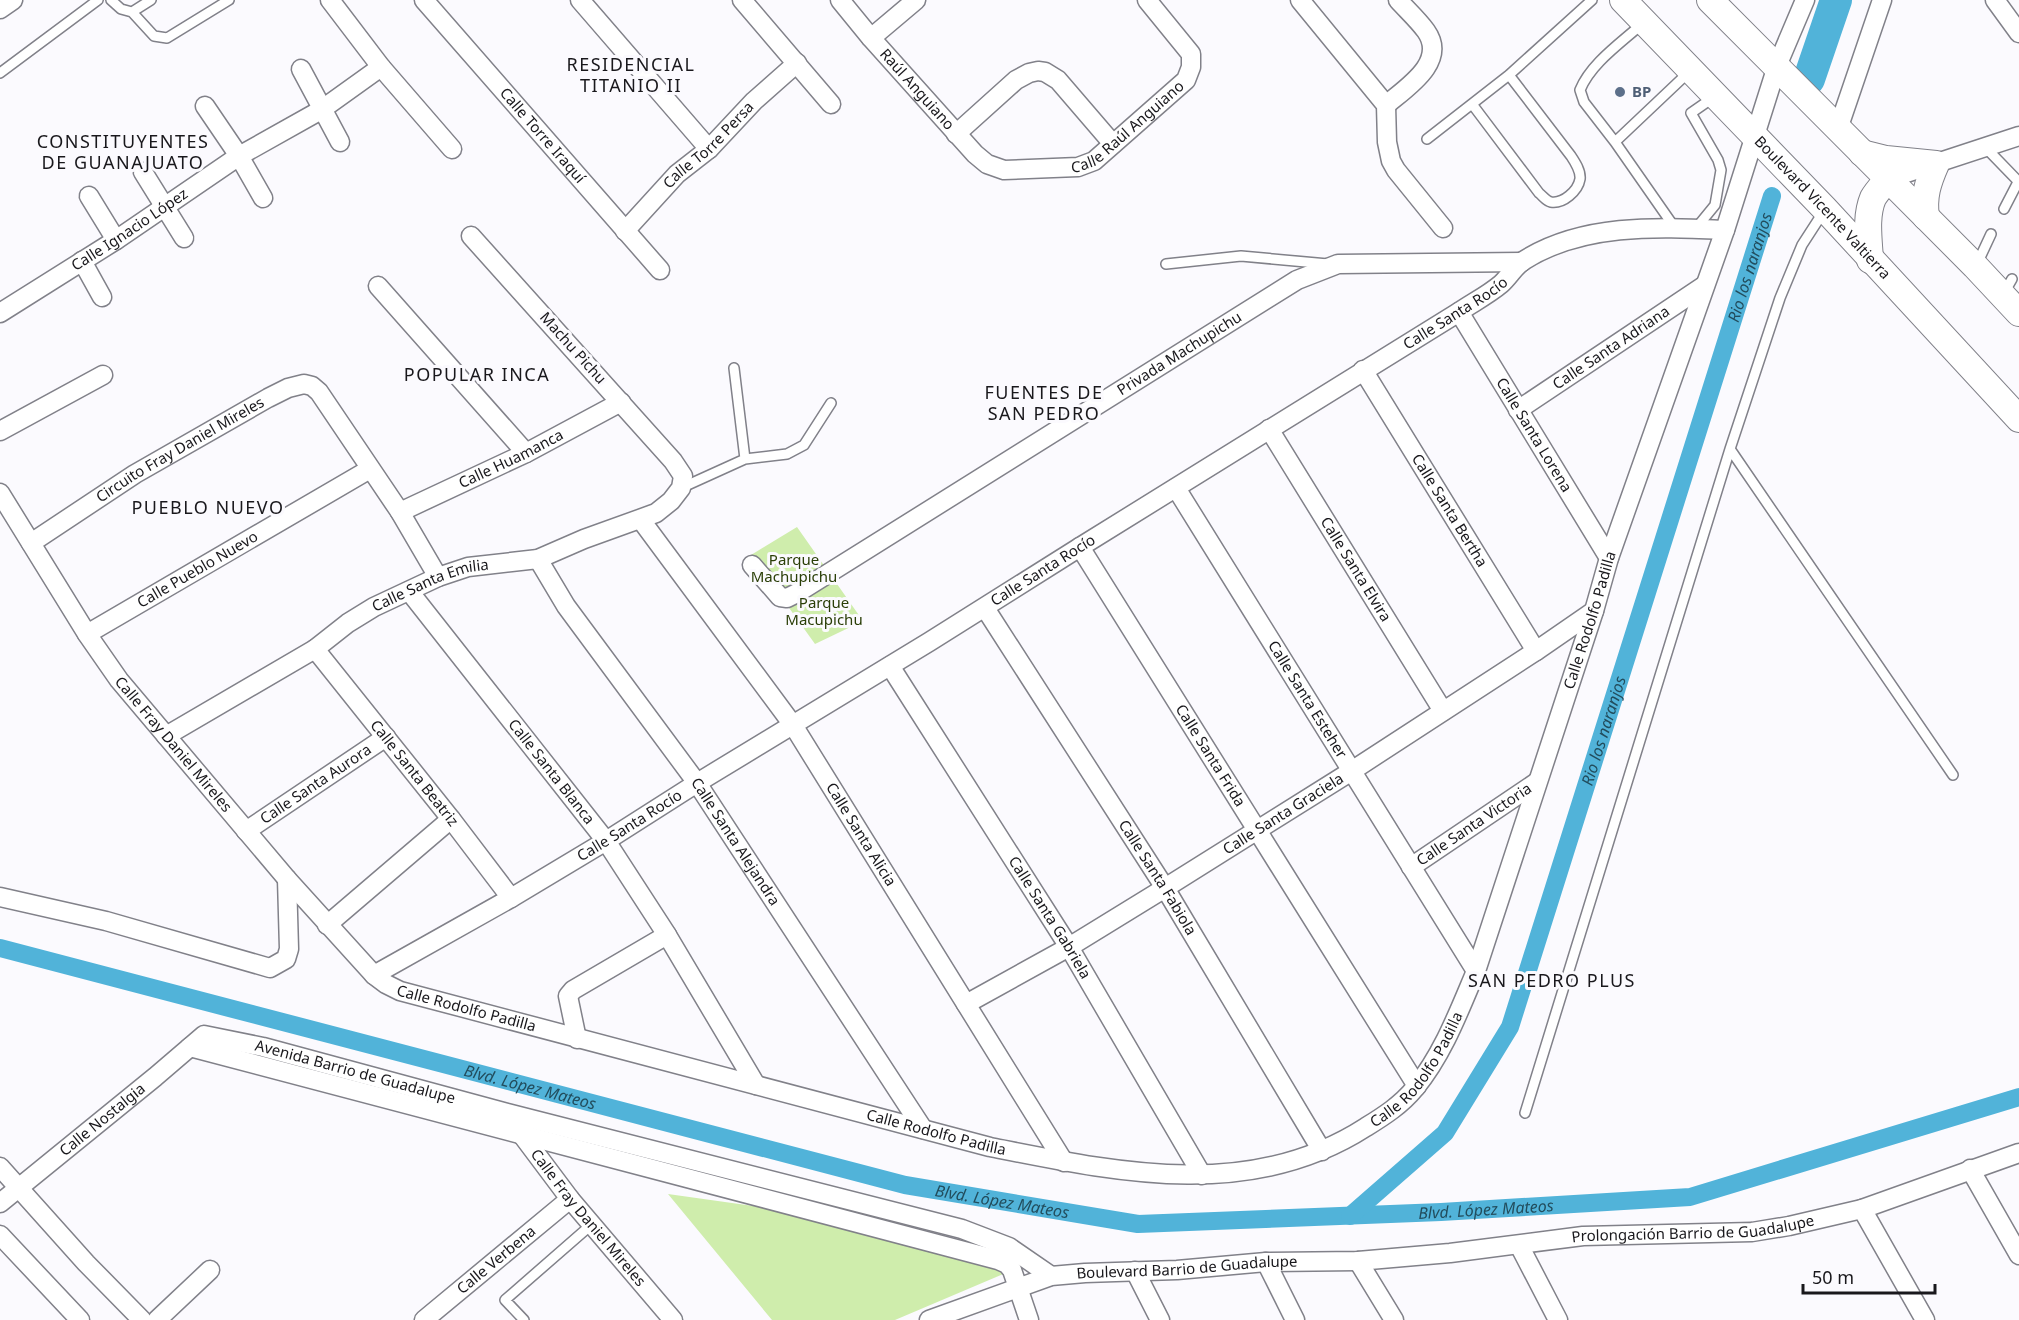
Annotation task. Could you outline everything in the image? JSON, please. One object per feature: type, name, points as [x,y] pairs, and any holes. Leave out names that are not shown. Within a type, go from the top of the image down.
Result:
[{"type":"main road","name":"Boulevard Vicente Valtierra","points":[[1623,0],[1826,209],[1870,260],[2016,412]]},
{"type":"main road","points":[[1710,0],[1926,217],[1976,266],[2011,296]]},
{"type":"main road","points":[[1862,153],[1886,159],[1936,164],[1928,182],[1924,203],[1926,217]]},
{"type":"main road","points":[[1870,260],[1869,213],[1874,197],[1888,179]]},
{"type":"street","points":[[0,9],[13,0]]},
{"type":"street","points":[[330,0],[381,67],[452,149]]},
{"type":"street","name":"Calle Torre Iraquí","points":[[424,0],[660,270]]},
{"type":"street","points":[[580,0],[709,149]]},
{"type":"street","points":[[742,0],[831,104]]},
{"type":"street","name":"Raúl Anguiano","points":[[840,0],[975,154],[987,164],[1004,170]]},
{"type":"street","points":[[871,38],[916,0]]},
{"type":"street","name":"Calle Raúl Anguiano","points":[[1004,170],[1078,167],[1094,161],[1186,80],[1191,67],[1191,54],[1147,0]]},
{"type":"street","points":[[1300,0],[1386,105],[1387,142],[1391,161],[1443,228]]},
{"type":"street","points":[[1386,105],[1420,76],[1427,68],[1432,56],[1428,33],[1398,0]]},
{"type":"street","name":"Calle Rodolfo Padilla","points":[[374,975],[400,991],[990,1147],[1064,1162],[1142,1173],[1202,1175],[1270,1167],[1322,1151],[1351,1137],[1383,1116],[1402,1103],[1417,1086],[1454,1024],[1476,971],[1594,611],[1609,558],[1725,230],[1777,66],[1805,0]]},
{"type":"street","points":[[1838,129],[1882,0]]},
{"type":"street","points":[[1995,0],[2019,33]]},
{"type":"street","name":"Calle Torre Persa","points":[[625,231],[677,174],[709,149],[754,101],[797,63]]},
{"type":"street","name":"Calle Ignacio López","points":[[0,313],[116,240],[239,156],[321,110],[381,67]]},
{"type":"street","points":[[301,69],[340,142]]},
{"type":"street","points":[[956,134],[1016,80],[1038,71],[1045,72],[1058,80],[1113,144]]},
{"type":"street","points":[[205,106],[239,156],[263,198]]},
{"type":"street","points":[[1888,179],[2019,136]]},
{"type":"street","points":[[143,172],[184,238]]},
{"type":"street","points":[[89,196],[116,240]]},
{"type":"street","name":"Calle Santa Rocío","points":[[374,975],[511,898],[606,841],[985,608],[1459,312],[1500,284],[1522,262],[1553,245],[1589,235],[1634,229],[1725,230]]},
{"type":"street","name":"Machu Pichu","points":[[471,236],[673,460],[683,476],[681,488]]},
{"type":"street","points":[[82,261],[102,297]]},
{"type":"street","name":"Privada Machupichu","points":[[752,565],[780,597],[787,598],[797,593],[1297,280],[1338,264],[1522,262]]},
{"type":"street","name":"Calle Santa Adriana","points":[[1518,410],[1706,285]]},
{"type":"street","points":[[378,286],[526,453]]},
{"type":"street","name":"Calle Santa Lorena","points":[[1459,312],[1609,558]]},
{"type":"street","name":"Calle Santa Bertha","points":[[1363,370],[1536,651]]},
{"type":"street","points":[[0,431],[103,375]]},
{"type":"street","name":"Circuito Fray Daniel Mireles","points":[[30,543],[135,474],[288,388],[304,384],[312,386],[330,407],[370,469]]},
{"type":"street","name":"Calle Huamanca","points":[[400,512],[526,453],[621,402]]},
{"type":"street","name":"Calle Santa Elvira","points":[[1269,429],[1443,711]]},
{"type":"street","points":[[370,469],[400,512],[438,577]]},
{"type":"street","name":"Calle Pueblo Nuevo","points":[[87,634],[370,469]]},
{"type":"street","name":"Calle Santa Emilia","points":[[166,735],[315,650],[348,623],[438,577],[468,567],[538,559],[584,539],[656,513],[671,501],[681,488]]},
{"type":"street","name":"Calle Santa Esteher","points":[[1176,488],[1350,772],[1476,971]]},
{"type":"street","name":"Calle Fray Daniel Mireles","points":[[0,493],[87,634],[119,680],[287,879],[374,975]]},
{"type":"street","name":"Calle Santa Alicia","points":[[641,520],[793,725],[1064,1162]]},
{"type":"street","name":"Calle Santa Frida","points":[[1080,547],[1417,1086]]},
{"type":"street","name":"Calle Santa Alejandra","points":[[538,559],[566,606],[698,783],[923,1129]]},
{"type":"street","name":"Calle Santa Blanca","points":[[409,591],[606,841],[667,935],[756,1085]]},
{"type":"street","name":"Calle Santa Fabiola","points":[[985,608],[1166,888],[1322,1151]]},
{"type":"street","name":"Calle Santa Graciela","points":[[966,1004],[1069,947],[1166,888],[1350,772],[1594,611]]},
{"type":"street","name":"Calle Santa Beatriz","points":[[315,650],[451,819],[511,898]]},
{"type":"street","name":"Calle Santa Gabriela","points":[[890,666],[1069,947],[1202,1175]]},
{"type":"street","name":"Calle Santa Aurora","points":[[246,831],[386,737]]},
{"type":"street","name":"Calle Santa Victoria","points":[[1411,867],[1537,782]]},
{"type":"street","points":[[327,925],[451,819]]},
{"type":"street","points":[[0,897],[106,921],[270,968],[286,959],[290,949],[287,879]]},
{"type":"street","points":[[577,1039],[568,996],[573,990],[667,935]]},
{"type":"street","name":"Calle Nostalgia","points":[[0,1203],[204,1035]]},
{"type":"street","name":"Avenida Barrio de Guadalupe","points":[[204,1035],[263,1047],[357,1071],[507,1113],[962,1229],[1009,1247],[1052,1276]]},
{"type":"street","points":[[190,1047],[998,1260],[1007,1264],[1012,1270],[1029,1320]]},
{"type":"street","name":"Calle Fray Daniel Mireles","points":[[507,1113],[570,1199],[673,1320]]},
{"type":"street","name":"Prolongación Barrio de Guadalupe","points":[[1358,1261],[1519,1245],[1583,1236],[1752,1232],[1789,1226],[1862,1209],[2019,1153]]},
{"type":"street","points":[[0,1167],[86,1263],[142,1320]]},
{"type":"street","points":[[1970,1169],[2019,1255]]},
{"type":"street","name":"Calle Verbena","points":[[424,1320],[570,1199]]},
{"type":"street","points":[[1862,1209],[1925,1320]]},
{"type":"street","points":[[0,1235],[80,1320]]},
{"type":"street","points":[[1519,1245],[1558,1320]]},
{"type":"street","points":[[1358,1261],[1394,1320]]},
{"type":"street","name":"Boulevard Barrio de Guadalupe","points":[[929,1320],[1052,1276],[1266,1262],[1358,1261]]},
{"type":"street","points":[[1266,1262],[1295,1320]]},
{"type":"street","points":[[157,1320],[210,1270]]},
{"type":"street","points":[[1135,1271],[1160,1320]]},
{"type":"lane","points":[[0,73],[98,0]]},
{"type":"lane","points":[[111,0],[121,9],[132,12],[154,36],[167,38],[229,0]]},
{"type":"lane","points":[[132,12],[151,0]]},
{"type":"lane","points":[[1427,139],[1509,75],[1592,0]]},
{"type":"lane","points":[[1644,22],[1596,66],[1584,80],[1580,90],[1584,102],[1676,228]]},
{"type":"lane","points":[[1615,142],[1691,70]]},
{"type":"lane","points":[[1472,104],[1539,193],[1549,202],[1559,202],[1568,196],[1577,188],[1580,177],[1577,167],[1509,75]]},
{"type":"lane","points":[[1696,228],[1715,204],[1721,170],[1718,160],[1691,113],[1716,96]]},
{"type":"lane","points":[[1986,148],[2019,182],[2004,209]]},
{"type":"lane","points":[[1525,1113],[1730,449],[1783,289],[1802,245],[1826,209]]},
{"type":"lane","points":[[1976,266],[1991,234]]},
{"type":"lane","points":[[1166,264],[1241,256],[1338,264]]},
{"type":"lane","points":[[734,368],[745,459]]},
{"type":"lane","points":[[681,488],[745,459],[788,454],[804,445],[831,403]]},
{"type":"lane","points":[[1730,449],[1953,775]]},
{"type":"lane","points":[[524,1320],[506,1300],[591,1225]]},
{"type":"green space","points":[[797,527],[863,621],[815,644],[751,555]]},
{"type":"green space","points":[[668,1194],[832,1217],[1008,1272],[895,1320],[772,1320]]},
{"type":"waterway","points":[[1809,79],[1836,0]]},
{"type":"waterway","name":"Rio los naranjos","points":[[1350,1216],[1445,1133],[1510,1027],[1772,196]]},
{"type":"waterway","name":"Blvd. López Mateos","points":[[0,948],[905,1185],[1138,1224],[1441,1212],[1690,1197],[2019,1097]]},
{"type":"place","name":"BP","points":[[1620,92]]},
{"type":"district","name":"RESIDENCIAL TITANIO II","points":[[631,76]]},
{"type":"district","name":"CONSTITUYENTES DE GUANAJUATO","points":[[123,152]]},
{"type":"district","name":"POPULAR INCA","points":[[477,375]]},
{"type":"district","name":"FUENTES DE SAN PEDRO","points":[[1044,403]]},
{"type":"district","name":"PUEBLO NUEVO","points":[[208,508]]},
{"type":"district","name":"SAN PEDRO PLUS","points":[[1552,981]]},
{"type":"park label","name":"Parque Machupichu","points":[[794,568]]},
{"type":"park label","name":"Parque Macupichu","points":[[824,612]]}]
